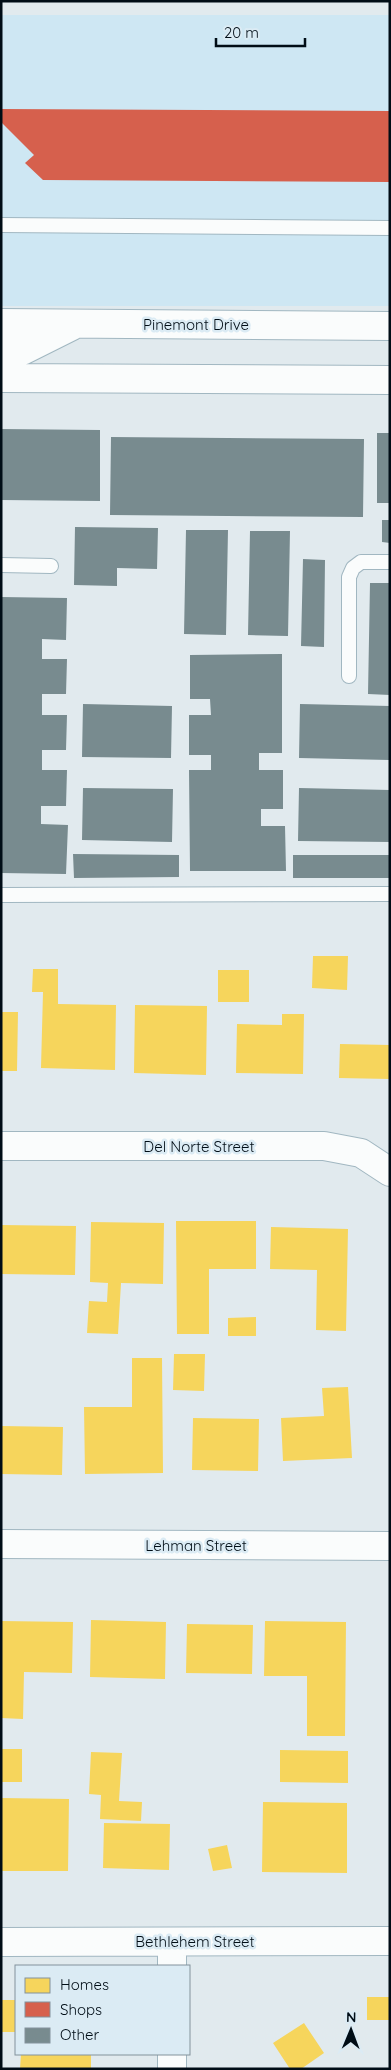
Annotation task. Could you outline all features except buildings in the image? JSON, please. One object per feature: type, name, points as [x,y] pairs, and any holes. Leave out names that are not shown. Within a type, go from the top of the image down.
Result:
[{"type":"street","name":"Pinemont Drive","points":[[1,324],[390,326]]},
{"type":"street","points":[[1,350],[22,351],[78,324]]},
{"type":"street","points":[[1,378],[390,380]]},
{"type":"street","name":"Del Norte Street","points":[[1,1146],[324,1146],[361,1153],[390,1172]]},
{"type":"street","name":"Lehman Street","points":[[1,1544],[390,1546]]},
{"type":"street","name":"Bethlehem Street","points":[[1,1942],[172,1954],[390,1941]]},
{"type":"street","points":[[172,2055],[172,2069]]},
{"type":"lane","points":[[1,225],[390,228]]},
{"type":"lane","points":[[349,676],[349,577],[353,568],[361,562],[390,562]]},
{"type":"lane","points":[[1,565],[52,566]]},
{"type":"lane","points":[[1,895],[390,894]]},
{"type":"shaded area","points":[[1,15],[390,15],[390,306],[1,306]]}]
